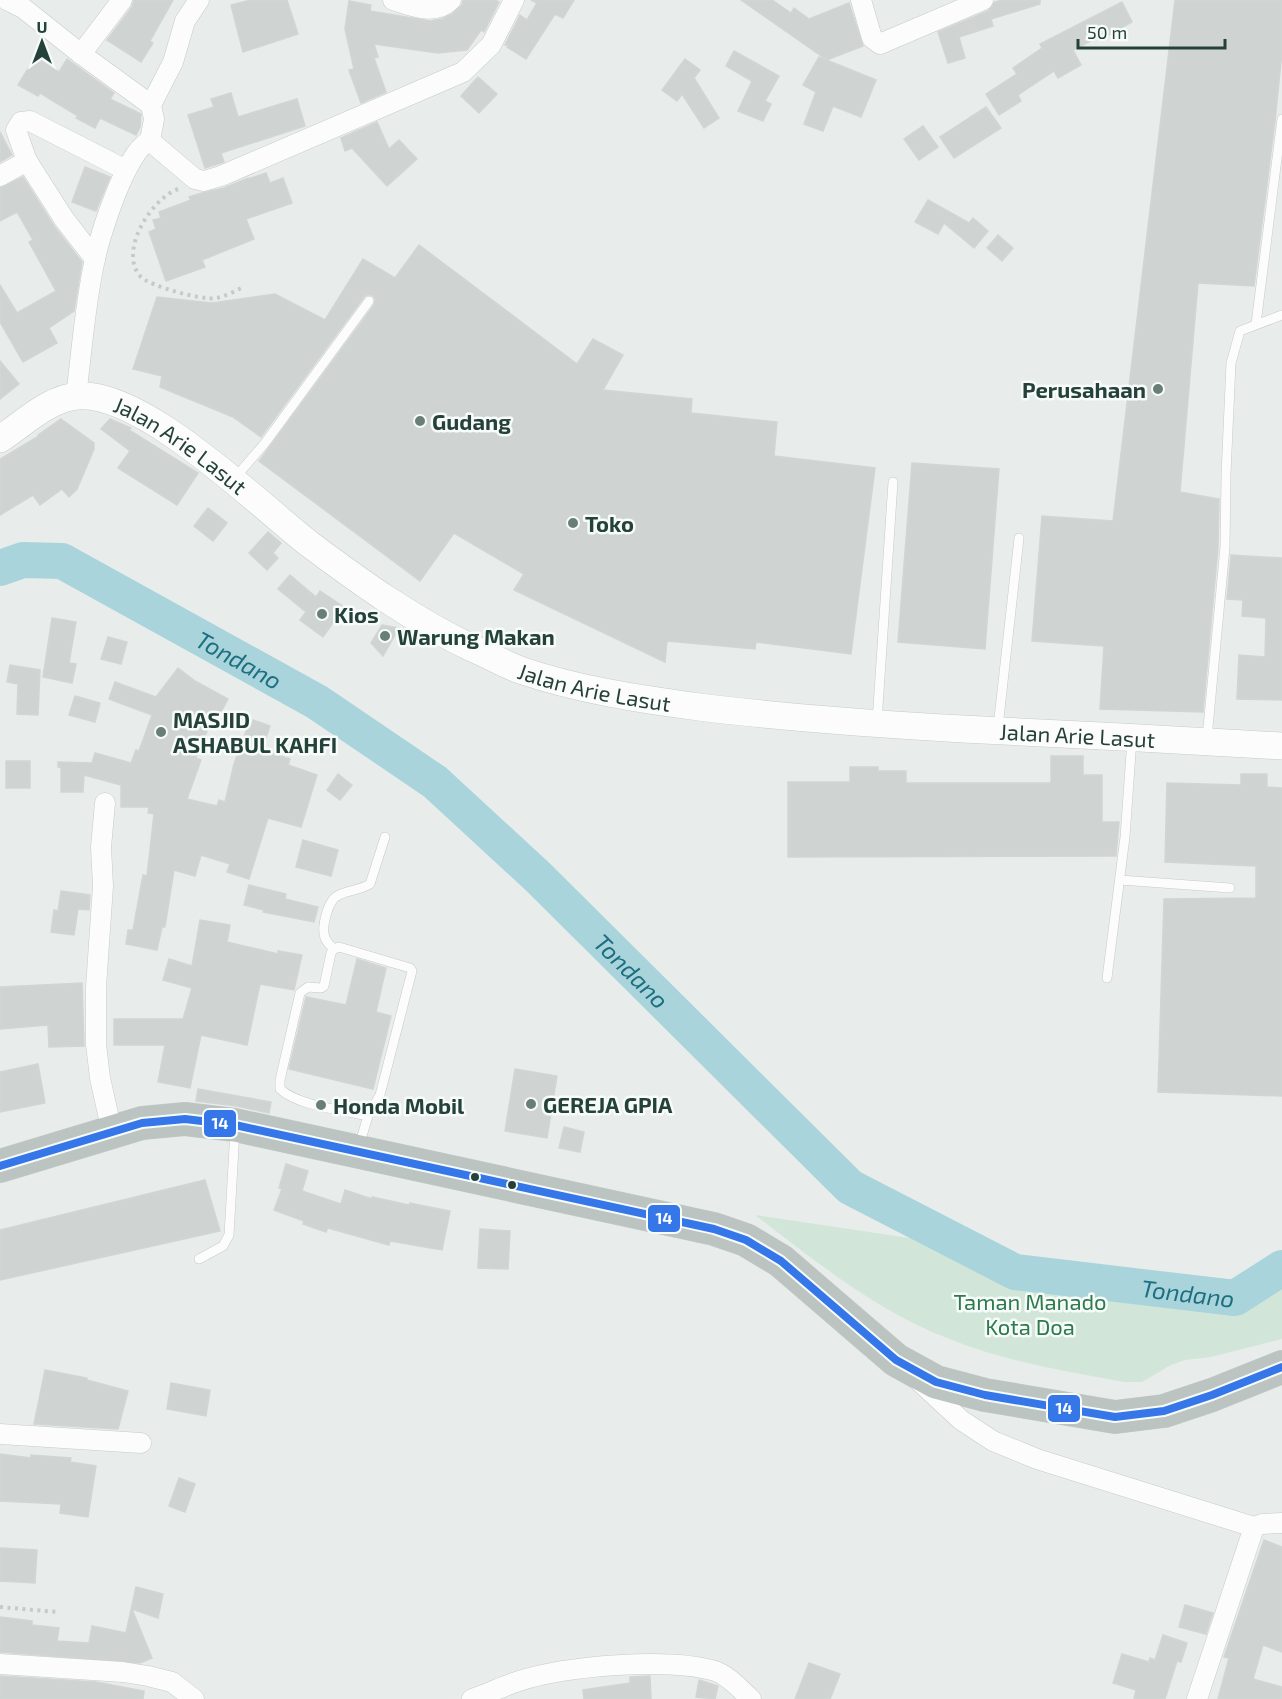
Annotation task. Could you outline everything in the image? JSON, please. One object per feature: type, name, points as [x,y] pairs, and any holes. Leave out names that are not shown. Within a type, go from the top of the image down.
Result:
[{"type":"highway","points":[[0,1166],[142,1123],[185,1119],[235,1125],[714,1229],[746,1240],[781,1261],[896,1360],[936,1382],[985,1395],[1115,1417],[1164,1411],[1282,1367]]},
{"type":"main road","name":"Jalan Arie Lasut","points":[[0,439],[54,402],[76,396],[113,401],[138,412],[173,434],[310,544],[392,604],[450,638],[520,670],[582,687],[676,704],[777,717],[1282,746]]},
{"type":"street","points":[[7,0],[23,8],[151,105]]},
{"type":"street","points":[[81,54],[122,0]]},
{"type":"street","points":[[150,141],[154,119],[151,105],[173,62],[185,21],[199,0]]},
{"type":"street","points":[[393,0],[434,9],[446,6],[452,0]]},
{"type":"street","points":[[76,396],[95,259],[121,180],[144,142],[150,141],[157,145],[189,176],[204,181],[463,72],[490,45],[514,0]]},
{"type":"street","points":[[861,0],[872,38],[880,44],[982,0]]},
{"type":"street","points":[[95,259],[64,219],[27,161],[16,130],[25,120],[30,121],[126,170]]},
{"type":"street","points":[[0,176],[27,161]]},
{"type":"street","points":[[105,803],[101,847],[103,896],[96,987],[96,1044],[100,1078],[112,1132]]},
{"type":"street","points":[[896,1360],[961,1420],[993,1442],[1037,1459],[1254,1527],[1282,1522]]},
{"type":"street","points":[[0,1434],[141,1443]]},
{"type":"street","points":[[1197,1699],[1254,1527]]},
{"type":"street","points":[[0,1664],[123,1672],[148,1676],[172,1682],[194,1699]]},
{"type":"street","points":[[472,1699],[520,1681],[547,1674],[658,1664],[717,1672],[751,1699]]},
{"type":"lane","points":[[1256,324],[1282,119]]},
{"type":"lane","points":[[232,481],[265,443],[369,301]]},
{"type":"lane","points":[[1206,740],[1225,547],[1231,363],[1240,331],[1282,315]]},
{"type":"lane","points":[[876,724],[893,482]]},
{"type":"lane","points":[[997,731],[1018,538]]},
{"type":"lane","points":[[1107,978],[1120,880],[1132,737]]},
{"type":"lane","points":[[334,949],[325,937],[324,930],[332,900],[338,895],[363,889],[370,884],[385,837]]},
{"type":"lane","points":[[1120,880],[1230,888]]},
{"type":"lane","points":[[334,949],[339,947],[410,968],[412,971],[380,1095],[368,1116],[358,1152]]},
{"type":"lane","points":[[334,949],[324,986],[321,988],[308,987],[300,993],[280,1080],[280,1089],[306,1102],[368,1116]]},
{"type":"lane","points":[[199,1259],[222,1246],[229,1235],[235,1125]]},
{"type":"path","points":[[204,181],[172,191],[153,208],[140,225],[134,250],[135,265],[141,278],[173,291],[203,298],[217,298],[242,288]]},
{"type":"path","points":[[0,1607],[57,1612]]},
{"type":"green space","name":"Taman Manado Kota Doa","points":[[755,1215],[923,1240],[968,1255],[1014,1265],[1043,1266],[1076,1283],[1151,1297],[1221,1301],[1282,1286],[1282,1339],[1211,1357],[1185,1360],[1171,1365],[1142,1382],[1124,1382],[1034,1364],[968,1346],[895,1314],[846,1283]]},
{"type":"building","points":[[134,0],[173,0],[150,41],[153,43],[141,62],[107,40],[132,7]]},
{"type":"building","points":[[251,0],[287,0],[298,34],[243,52],[231,5]]},
{"type":"building","points":[[463,0],[499,2],[484,32],[481,30],[467,50],[438,53],[374,44],[378,57],[374,58],[386,92],[361,103],[349,70],[354,69],[345,29],[349,1],[371,5],[370,11],[430,21],[452,14],[462,5]]},
{"type":"building","points":[[531,0],[574,0],[563,18],[555,14],[526,59],[507,47],[509,44],[505,45],[520,15],[527,20],[537,3]]},
{"type":"building","points":[[741,0],[772,0],[791,13],[794,8],[809,19],[849,3],[863,46],[827,60]]},
{"type":"building","points":[[1040,0],[1040,4],[991,19],[993,26],[959,37],[965,58],[948,63],[938,32],[988,11],[995,2]]},
{"type":"building","name":"Perusahaan","points":[[1175,0],[1282,0],[1282,52],[1275,121],[1254,286],[1198,283],[1180,492],[1219,499],[1218,547],[1203,712],[1100,709],[1104,646],[1032,641],[1042,516],[1113,521]]},
{"type":"building","points":[[1122,2],[1132,22],[1109,35],[1108,32],[1073,50],[1081,65],[1058,78],[1054,71],[1018,95],[1021,101],[999,115],[986,94],[1017,74],[1013,68],[1042,48],[1040,44]]},
{"type":"building","points":[[734,51],[779,76],[765,101],[771,104],[763,121],[738,111],[752,81],[726,66]]},
{"type":"building","points":[[35,57],[59,72],[67,59],[114,93],[110,99],[141,114],[140,127],[136,135],[100,118],[95,128],[40,93],[38,96],[18,85]]},
{"type":"building","points":[[819,57],[876,80],[861,117],[833,106],[823,131],[804,124],[816,92],[803,85]]},
{"type":"building","points":[[685,59],[700,70],[694,78],[719,118],[704,128],[682,94],[677,101],[662,90]]},
{"type":"building","points":[[478,77],[497,94],[479,113],[461,96]]},
{"type":"building","points":[[231,93],[238,117],[297,99],[305,126],[221,153],[224,162],[205,168],[188,115],[214,107],[211,99]]},
{"type":"building","points":[[986,107],[1001,128],[954,158],[940,137]]},
{"type":"building","points":[[377,122],[389,149],[399,140],[417,159],[387,186],[352,148],[345,151],[341,138]]},
{"type":"building","points":[[923,126],[938,147],[919,160],[904,139]]},
{"type":"building","points":[[0,132],[12,155],[0,162]]},
{"type":"building","points":[[85,167],[110,177],[96,211],[72,202]]},
{"type":"building","points":[[266,173],[270,183],[283,178],[292,203],[246,219],[254,239],[202,260],[205,267],[166,281],[149,232],[156,229],[153,220],[161,218],[159,212],[191,200],[189,197],[224,188]]},
{"type":"building","points":[[23,177],[54,226],[82,262],[74,311],[49,328],[57,343],[23,362],[0,322],[0,285],[17,313],[56,291],[29,242],[33,240],[17,212],[0,221],[0,188]]},
{"type":"building","points":[[928,200],[969,223],[973,218],[988,231],[974,248],[944,223],[938,234],[915,222]]},
{"type":"building","points":[[998,235],[1013,248],[1002,261],[987,248]]},
{"type":"building","points":[[419,245],[577,364],[593,339],[623,355],[603,390],[692,399],[691,413],[777,422],[774,456],[875,468],[851,654],[756,642],[755,649],[667,641],[665,662],[514,590],[524,574],[454,533],[420,581],[259,461],[374,305],[375,299],[372,295],[364,297],[261,437],[233,417],[160,387],[162,376],[133,369],[157,297],[212,303],[275,294],[325,320],[363,259],[395,278]]},
{"type":"building","points":[[0,361],[19,384],[0,399]]},
{"type":"building","points":[[61,419],[94,443],[94,449],[77,489],[69,497],[62,489],[40,505],[33,495],[0,515],[0,459],[39,436]]},
{"type":"building","points":[[110,419],[131,428],[129,430],[198,473],[177,505],[118,468],[130,451],[101,429]]},
{"type":"building","points":[[912,463],[999,469],[985,649],[898,642]]},
{"type":"building","points":[[208,508],[227,523],[213,541],[194,526]]},
{"type":"building","points":[[268,532],[281,543],[273,553],[278,558],[267,570],[249,553]]},
{"type":"building","points":[[1231,555],[1282,558],[1282,700],[1237,699],[1239,655],[1265,657],[1266,618],[1242,616],[1243,600],[1227,599]]},
{"type":"building","name":"Kios","points":[[290,575],[316,597],[320,591],[344,607],[323,637],[300,620],[306,612],[278,589]]},
{"type":"building","points":[[52,618],[76,622],[69,663],[76,664],[72,683],[43,677]]},
{"type":"building","name":"Warung Makan","points":[[382,625],[399,628],[383,656],[371,643]]},
{"type":"building","points":[[108,637],[127,642],[121,664],[101,659]]},
{"type":"building","points":[[10,665],[40,670],[38,715],[17,714],[18,684],[7,682]]},
{"type":"building","points":[[178,668],[195,681],[228,699],[214,725],[210,724],[196,758],[201,760],[187,799],[217,806],[219,800],[225,802],[234,764],[248,726],[251,726],[253,720],[270,726],[262,750],[290,759],[288,765],[317,775],[301,827],[268,818],[249,879],[227,872],[230,864],[201,855],[195,876],[174,870],[165,927],[162,927],[157,950],[126,944],[128,930],[133,930],[143,875],[147,876],[154,814],[148,813],[149,807],[121,807],[121,785],[84,775],[83,792],[61,792],[61,768],[58,767],[58,762],[92,763],[95,753],[131,763],[136,750],[139,751],[152,715],[109,699],[115,682],[156,697]]},
{"type":"building","points":[[75,696],[100,703],[95,722],[69,715]]},
{"type":"building","points":[[1051,756],[1083,756],[1083,775],[1102,775],[1102,822],[1119,822],[1116,856],[788,857],[788,782],[850,782],[850,767],[878,767],[878,771],[906,771],[906,783],[1051,783]]},
{"type":"building","points":[[6,761],[30,761],[30,788],[6,788]]},
{"type":"building","points":[[338,774],[352,785],[340,800],[327,790]]},
{"type":"building","points":[[1241,774],[1267,774],[1267,787],[1282,788],[1282,1096],[1158,1092],[1164,899],[1256,898],[1256,866],[1165,862],[1167,783],[1241,785]]},
{"type":"building","points":[[303,840],[338,850],[331,876],[296,867]]},
{"type":"building","points":[[249,885],[286,894],[285,899],[318,907],[314,922],[263,912],[264,910],[244,905]]},
{"type":"building","points":[[61,891],[90,895],[89,910],[78,909],[74,935],[51,932],[54,910],[58,911]]},
{"type":"building","points":[[200,920],[230,925],[227,942],[278,954],[278,951],[302,955],[294,990],[260,984],[247,1045],[201,1035],[190,1088],[158,1082],[165,1045],[114,1045],[114,1019],[183,1019],[192,988],[163,980],[169,959],[192,966]]},
{"type":"building","points":[[357,959],[386,968],[376,1012],[391,1016],[373,1089],[289,1069],[306,997],[346,1005]]},
{"type":"building","points":[[82,983],[84,1046],[49,1047],[48,1025],[0,1029],[0,987]]},
{"type":"building","points":[[38,1064],[45,1103],[0,1112],[0,1072]]},
{"type":"building","name":"GEREJA GPIA","points":[[515,1069],[557,1076],[547,1138],[505,1131]]},
{"type":"building","points":[[198,1089],[271,1102],[269,1113],[196,1101]]},
{"type":"building","points":[[564,1127],[584,1132],[580,1152],[559,1148]]},
{"type":"building","points":[[286,1164],[308,1171],[302,1191],[341,1204],[345,1190],[372,1199],[372,1197],[450,1211],[442,1250],[390,1241],[389,1245],[328,1228],[326,1232],[274,1210],[282,1189],[279,1188]]},
{"type":"building","points":[[205,1180],[220,1231],[0,1280],[0,1230]]},
{"type":"building","points":[[480,1229],[510,1231],[508,1269],[478,1268]]},
{"type":"building","points":[[45,1370],[87,1378],[87,1380],[128,1391],[118,1429],[34,1424]]},
{"type":"building","points":[[171,1383],[210,1390],[206,1416],[167,1409]]},
{"type":"building","points":[[0,1454],[31,1458],[31,1455],[71,1458],[70,1462],[96,1466],[88,1517],[60,1513],[61,1504],[0,1501]]},
{"type":"building","points":[[179,1478],[195,1484],[185,1512],[169,1506]]},
{"type":"building","points":[[1264,1540],[1282,1547],[1282,1652],[1263,1645],[1253,1679],[1282,1687],[1282,1699],[1218,1699],[1229,1658],[1224,1657]]},
{"type":"building","points":[[0,1548],[37,1550],[35,1583],[0,1581]]},
{"type":"building","points":[[136,1587],[163,1594],[158,1618],[132,1609],[152,1658],[140,1663],[0,1652],[0,1617],[32,1621],[32,1625],[59,1628],[57,1641],[89,1643],[92,1626],[126,1633]]},
{"type":"building","points":[[1185,1605],[1213,1613],[1206,1634],[1179,1627]]},
{"type":"building","points":[[1163,1635],[1187,1643],[1181,1662],[1177,1661],[1165,1699],[1134,1699],[1136,1690],[1113,1683],[1122,1654],[1149,1662],[1150,1658],[1155,1660]]},
{"type":"building","points":[[809,1663],[840,1674],[830,1699],[795,1699]]},
{"type":"building","points":[[0,1676],[96,1682],[144,1691],[143,1699],[0,1699]]},
{"type":"building","points":[[650,1676],[651,1699],[584,1699],[583,1690],[630,1683],[630,1677]]},
{"type":"building","points":[[699,1680],[718,1686],[715,1699],[696,1697]]},
{"type":"waterway","name":"Tondano","points":[[0,568],[23,560],[62,561],[317,702],[435,782],[538,877],[850,1187],[1015,1272],[1235,1298],[1282,1268]]},
{"type":"transit line","name":"14","points":[[0,1166],[142,1123],[185,1119],[235,1125],[714,1229],[746,1240],[781,1261],[896,1360],[936,1382],[985,1395],[1115,1417],[1164,1411],[1282,1367]]},
{"type":"place","name":"Perusahaan","points":[[1158,389]]},
{"type":"place","name":"Gudang","points":[[420,421]]},
{"type":"place","name":"Toko","points":[[573,523]]},
{"type":"place","name":"Kios","points":[[322,614]]},
{"type":"place","name":"Warung Makan","points":[[385,636]]},
{"type":"place","name":"MASJID ASHABUL KAHFI","points":[[161,732]]},
{"type":"place","name":"GEREJA GPIA","points":[[531,1104]]},
{"type":"place","name":"Honda Mobil","points":[[321,1105]]}]
